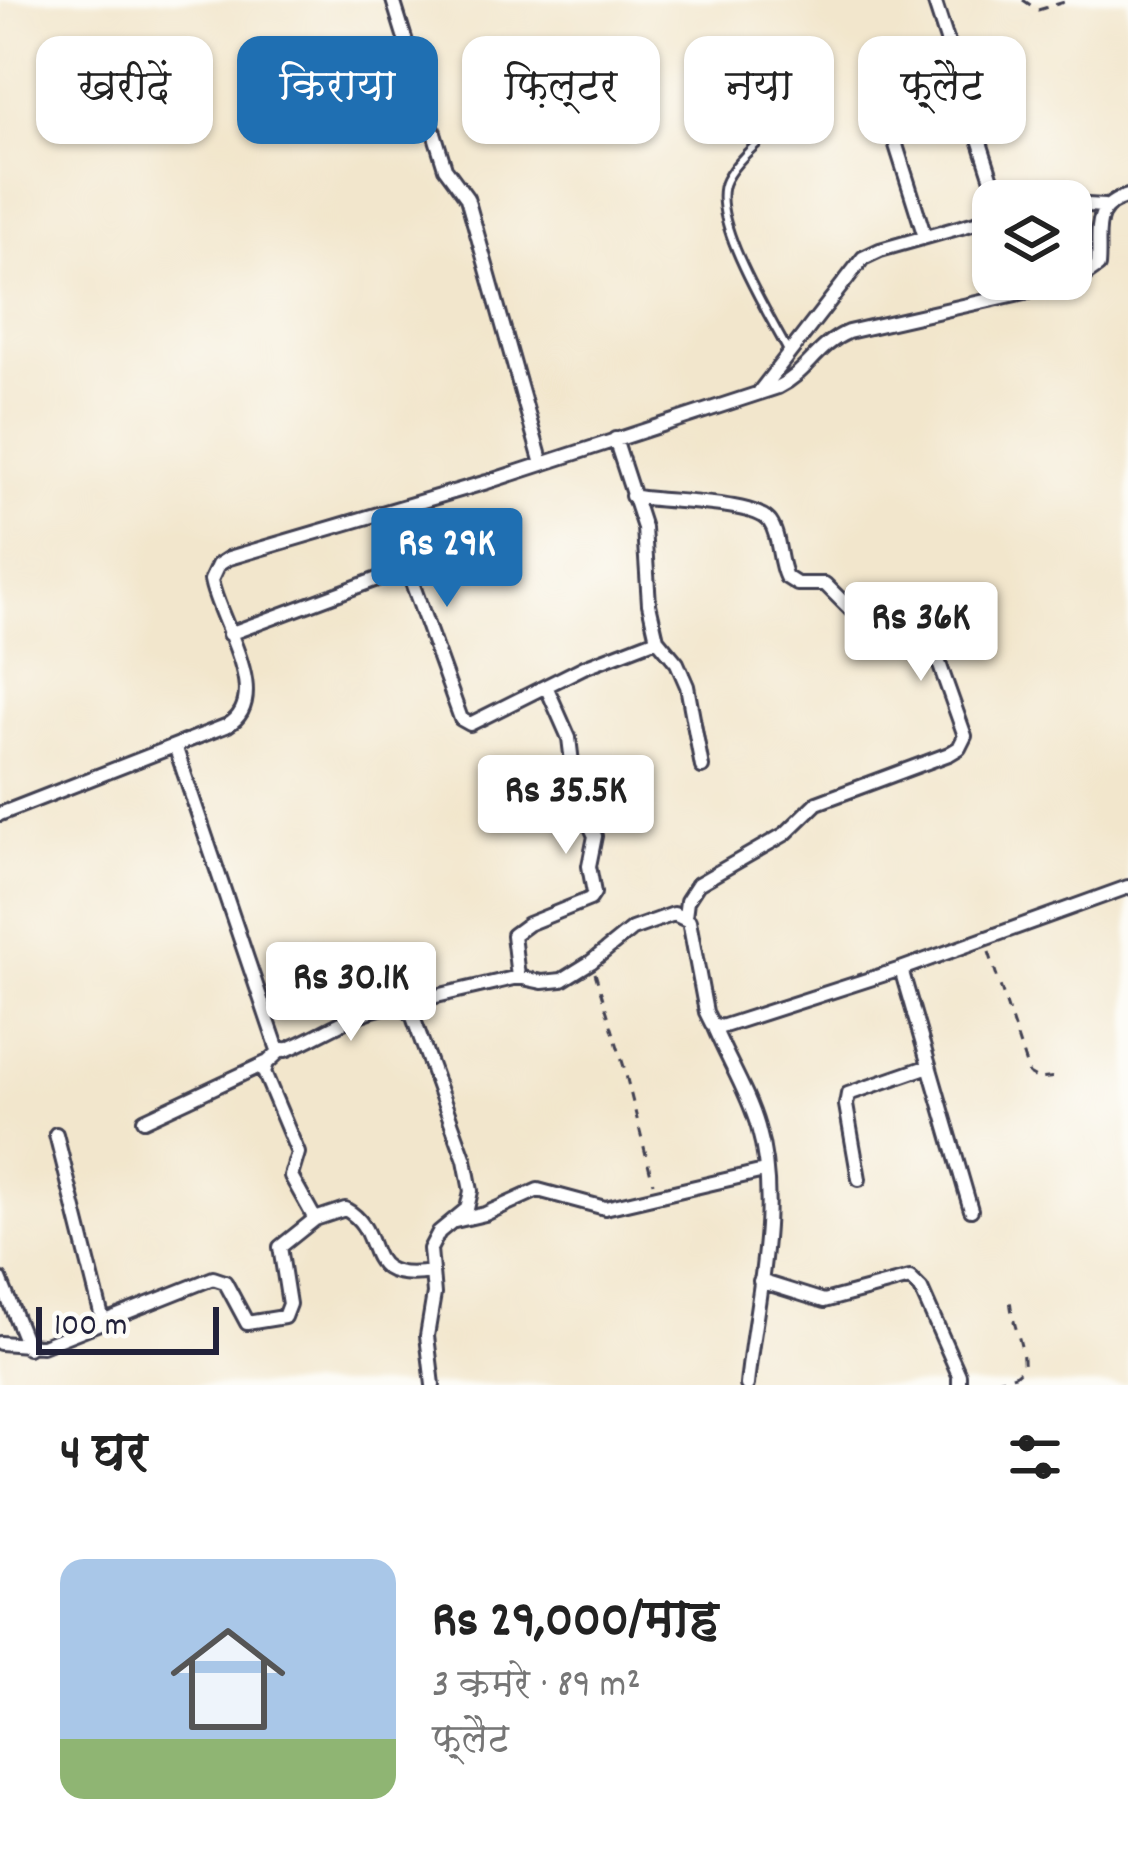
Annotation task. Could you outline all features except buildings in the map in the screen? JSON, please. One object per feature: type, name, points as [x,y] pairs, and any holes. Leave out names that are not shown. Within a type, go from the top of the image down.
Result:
[{"type":"street","points":[[393,0],[448,175],[467,198],[542,464]]},
{"type":"street","points":[[934,0],[992,180]]},
{"type":"street","points":[[896,144],[925,237]]},
{"type":"street","points":[[1092,205],[1104,206],[1128,196]]},
{"type":"street","points":[[0,814],[228,725],[243,712],[248,690],[211,580],[218,565],[230,558],[760,392],[800,375],[818,349],[848,332],[1091,274],[1098,266],[1098,217],[1104,206]]},
{"type":"street","points":[[760,392],[863,258],[972,224]]},
{"type":"street","points":[[615,439],[644,528],[649,604],[657,639],[677,663],[687,686],[701,767]]},
{"type":"street","points":[[632,496],[739,508],[764,516],[774,529],[786,577],[796,584],[825,584],[856,615],[914,603],[965,736],[949,754],[817,803],[785,834],[698,884],[687,902],[685,917],[691,926],[712,1024],[757,1123],[764,1171],[767,1220],[748,1385]]},
{"type":"street","points":[[229,634],[404,569],[465,723],[657,639]]},
{"type":"street","points":[[518,977],[513,935],[594,893],[589,866],[595,836],[573,784],[569,738],[546,686]]},
{"type":"street","points":[[175,746],[281,1050]]},
{"type":"street","points":[[712,1024],[721,1028],[901,969],[1128,887]]},
{"type":"street","points":[[144,1120],[356,1015],[518,977],[555,982],[592,962],[632,929],[663,916],[685,917]]},
{"type":"street","points":[[901,969],[970,1210]]},
{"type":"street","points":[[402,1004],[412,1017],[470,1176],[471,1200],[432,1241],[434,1294],[427,1336],[433,1385]]},
{"type":"street","points":[[267,1063],[264,1072],[298,1153],[291,1176],[316,1219]]},
{"type":"street","points":[[859,1179],[848,1094],[929,1066]]},
{"type":"street","points":[[56,1134],[104,1321]]},
{"type":"street","points":[[453,1222],[485,1214],[538,1190],[605,1208],[764,1171]]},
{"type":"street","points":[[0,1343],[28,1348],[212,1278],[225,1282],[247,1323],[284,1317],[289,1304],[280,1247],[316,1219],[345,1209],[352,1212],[391,1272],[404,1276],[432,1272]]},
{"type":"street","points":[[760,1281],[824,1301],[910,1278],[922,1289],[959,1385]]},
{"type":"street","points":[[0,1279],[28,1348]]},
{"type":"lane","points":[[759,144],[735,168],[722,193],[734,242],[789,353]]},
{"type":"path","points":[[1023,0],[1038,10],[1071,0]]},
{"type":"path","points":[[985,939],[1030,1074],[1038,1079],[1056,1077]]},
{"type":"path","points":[[592,962],[625,1067],[656,1196]]},
{"type":"path","points":[[977,1385],[1015,1375],[1023,1367],[1010,1294]]}]
